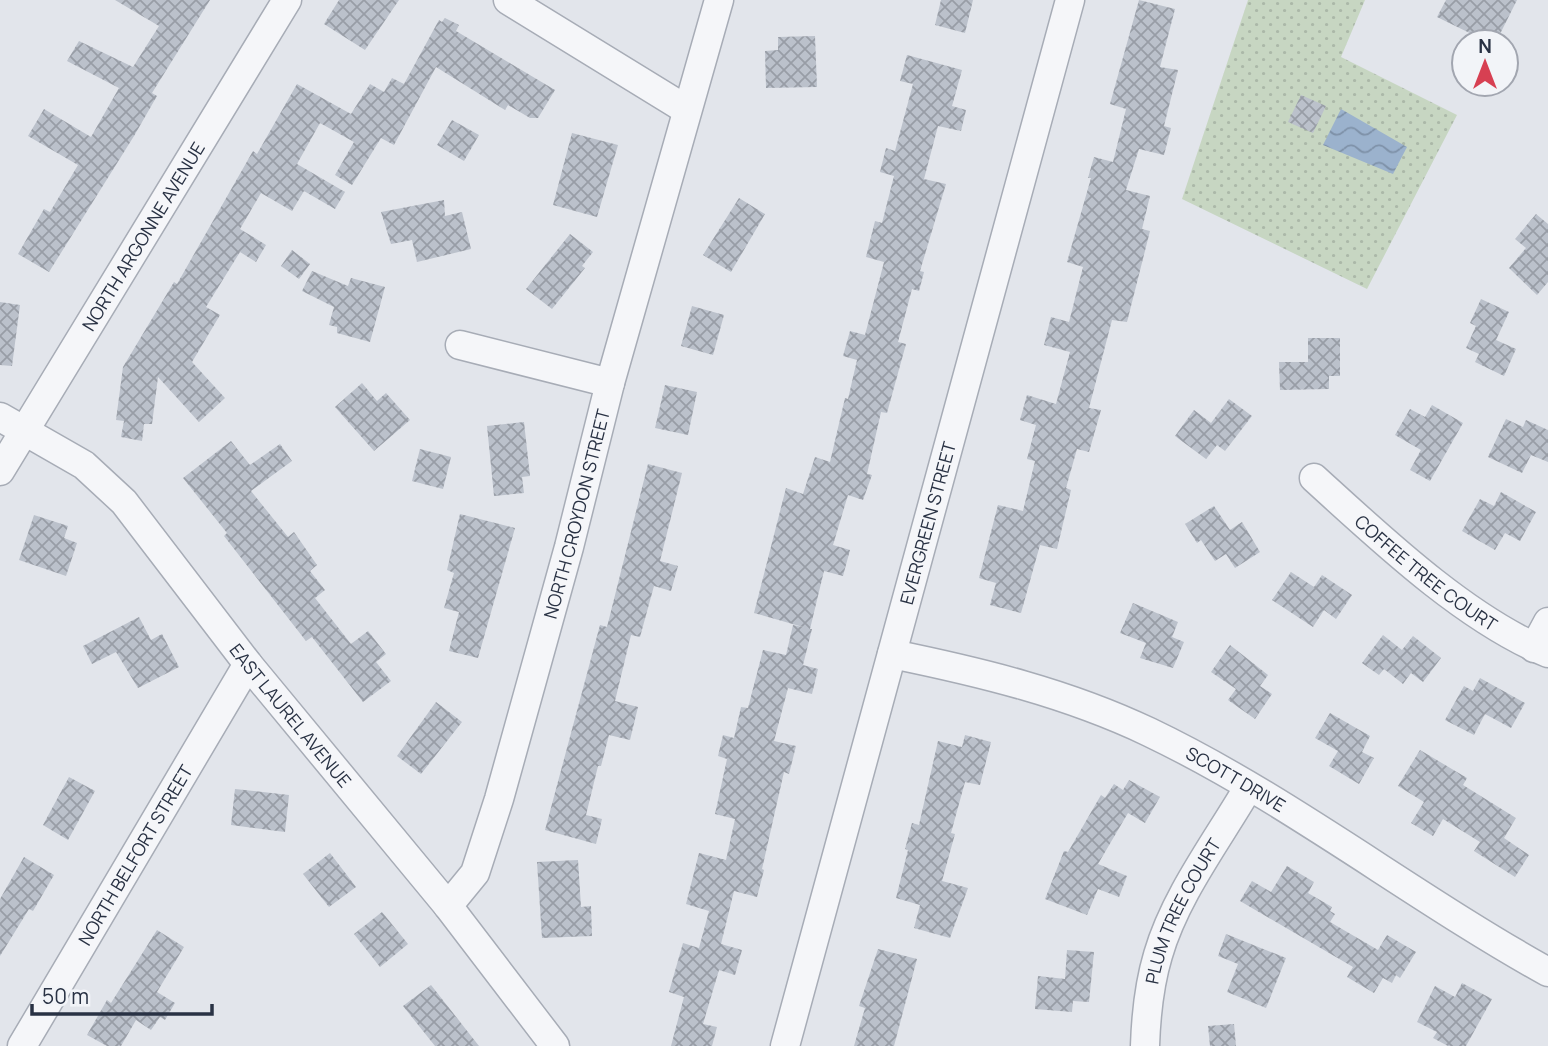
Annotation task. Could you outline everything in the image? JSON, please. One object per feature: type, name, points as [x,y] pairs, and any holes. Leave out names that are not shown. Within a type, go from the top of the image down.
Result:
[{"type":"street","name":"NORTH ARGONNE AVENUE","points":[[0,471],[287,0]]},
{"type":"street","points":[[508,0],[687,110]]},
{"type":"street","name":"NORTH CROYDON STREET","points":[[448,906],[475,873],[499,799],[569,547],[610,383],[719,0]]},
{"type":"street","name":"EVERGREEN STREET","points":[[785,1046],[1070,0]]},
{"type":"street","points":[[460,345],[610,383]]},
{"type":"street","name":"EAST LAUREL AVENUE","points":[[0,417],[84,465],[106,482],[248,664],[448,906],[555,1046]]},
{"type":"street","name":"COFFEE TREE COURT","points":[[1314,478],[1387,545],[1456,599],[1541,651]]},
{"type":"street","points":[[1541,651],[1548,622]]},
{"type":"street","name":"SCOTT DRIVE","points":[[892,654],[984,673],[1075,701],[1149,732],[1248,788],[1471,928],[1548,972]]},
{"type":"street","name":"NORTH BELFORT STREET","points":[[22,1046],[248,664]]},
{"type":"street","name":"PLUM TREE COURT","points":[[1145,1046],[1147,998],[1159,952],[1182,901],[1248,788]]},
{"type":"green space","points":[[1248,0],[1365,0],[1341,57],[1457,115],[1367,289],[1182,199]]},
{"type":"water","points":[[1341,109],[1407,147],[1393,174],[1323,145]]},
{"type":"building","points":[[115,0],[210,0],[152,93],[157,96],[134,136],[49,272],[18,254],[44,209],[50,212],[78,165],[28,136],[44,109],[91,137],[119,88],[67,61],[79,41],[133,67],[159,26]]},
{"type":"building","points":[[339,0],[399,0],[365,50],[324,24]]},
{"type":"building","points":[[941,0],[973,0],[965,33],[935,25]]},
{"type":"building","points":[[1139,0],[1175,9],[1160,67],[1178,70],[1164,126],[1171,128],[1164,155],[1139,149],[1126,190],[1150,196],[1142,229],[1150,231],[1127,322],[1112,320],[1089,408],[1101,410],[1089,452],[1077,449],[1066,488],[1071,490],[1057,549],[1040,545],[1021,613],[990,605],[996,583],[979,578],[998,505],[1023,511],[1035,461],[1027,459],[1036,425],[1020,420],[1027,395],[1056,404],[1070,352],[1044,345],[1051,317],[1069,322],[1083,267],[1067,262],[1091,178],[1088,178],[1094,157],[1113,162],[1126,109],[1110,104]]},
{"type":"building","points":[[1446,0],[1517,0],[1503,28],[1459,28],[1437,17]]},
{"type":"building","points":[[445,18],[459,25],[456,31],[555,90],[538,118],[530,118],[508,105],[505,110],[436,67],[394,145],[381,138],[352,185],[335,175],[354,142],[320,123],[297,164],[345,192],[335,209],[304,191],[292,211],[261,193],[240,229],[266,245],[256,262],[240,252],[206,307],[220,315],[192,362],[225,398],[199,422],[158,377],[152,424],[144,424],[142,441],[121,437],[124,421],[116,420],[123,367],[174,282],[177,284],[253,151],[257,154],[297,84],[351,114],[370,84],[384,92],[392,78],[404,84],[439,20],[442,22]]},
{"type":"building","points":[[815,36],[817,87],[766,88],[765,51],[778,50],[778,37]]},
{"type":"building","points":[[907,55],[962,70],[952,106],[966,110],[961,131],[938,126],[924,179],[946,184],[920,271],[924,272],[919,291],[912,289],[898,342],[906,344],[887,413],[881,412],[867,474],[872,475],[863,500],[848,495],[833,545],[850,550],[843,576],[824,571],[810,629],[754,613],[786,488],[803,494],[815,457],[830,462],[845,398],[848,399],[857,360],[843,356],[850,331],[865,335],[884,262],[866,257],[875,221],[882,223],[894,176],[880,172],[886,148],[895,151],[913,84],[900,81]]},
{"type":"building","points":[[1301,95],[1326,106],[1313,133],[1288,122]]},
{"type":"building","points":[[452,120],[479,135],[464,161],[437,145]]},
{"type":"building","points":[[572,133],[618,145],[597,217],[553,205]]},
{"type":"building","points":[[739,198],[765,214],[731,272],[703,255]]},
{"type":"building","points":[[444,200],[445,216],[462,212],[471,249],[417,262],[412,240],[391,244],[381,212]]},
{"type":"building","points":[[1536,214],[1548,224],[1548,282],[1537,295],[1509,268],[1526,248],[1515,239]]},
{"type":"building","points":[[570,234],[593,252],[582,266],[585,268],[552,309],[526,289]]},
{"type":"building","points":[[292,250],[310,264],[299,279],[281,266]]},
{"type":"building","points":[[312,271],[348,286],[351,278],[385,287],[370,342],[337,333],[337,327],[329,325],[334,307],[302,291]]},
{"type":"building","points":[[1481,299],[1509,312],[1496,340],[1516,349],[1504,376],[1475,362],[1479,354],[1466,348],[1476,326],[1470,323]]},
{"type":"building","points":[[0,302],[20,305],[12,366],[0,365]]},
{"type":"building","points":[[692,306],[724,315],[713,355],[681,346]]},
{"type":"building","points":[[1308,338],[1340,338],[1340,376],[1329,376],[1329,389],[1280,390],[1279,362],[1308,362]]},
{"type":"building","points":[[362,383],[377,401],[386,393],[410,420],[374,451],[335,407]]},
{"type":"building","points":[[665,385],[697,392],[688,435],[655,428]]},
{"type":"building","points":[[1229,399],[1252,416],[1225,451],[1217,445],[1206,459],[1175,436],[1194,410],[1211,423]]},
{"type":"building","points":[[1432,405],[1463,423],[1430,481],[1410,470],[1421,450],[1395,435],[1410,409],[1425,417]]},
{"type":"building","points":[[1506,419],[1523,427],[1526,420],[1548,430],[1548,462],[1531,455],[1522,473],[1488,457]]},
{"type":"building","points":[[524,422],[530,476],[522,477],[524,493],[494,496],[487,426]]},
{"type":"building","points":[[231,441],[250,465],[280,444],[292,461],[251,491],[288,537],[294,532],[317,565],[310,571],[325,590],[315,598],[351,644],[368,631],[386,654],[376,662],[391,681],[363,702],[312,637],[306,641],[224,536],[227,533],[183,478]]},
{"type":"building","points":[[420,449],[451,457],[443,489],[412,481]]},
{"type":"building","points":[[648,464],[682,473],[660,561],[678,566],[671,591],[654,586],[640,637],[631,635],[615,701],[638,707],[630,740],[609,735],[601,766],[598,766],[586,815],[602,819],[596,844],[545,830],[600,625],[607,627]]},
{"type":"building","points":[[1501,492],[1536,512],[1520,541],[1505,533],[1495,550],[1462,531],[1480,499],[1494,506]]},
{"type":"building","points":[[1214,506],[1230,530],[1242,522],[1260,552],[1235,568],[1226,554],[1215,561],[1201,540],[1197,543],[1185,524]]},
{"type":"building","points":[[460,514],[515,528],[478,658],[449,651],[459,612],[444,608],[454,573],[447,570]]},
{"type":"building","points":[[34,515],[68,526],[64,538],[77,543],[66,576],[19,560]]},
{"type":"building","points":[[1291,572],[1314,587],[1322,575],[1352,595],[1336,619],[1324,610],[1313,627],[1272,600]]},
{"type":"building","points":[[1133,603],[1178,622],[1172,637],[1184,642],[1173,668],[1140,658],[1146,643],[1120,633]]},
{"type":"building","points":[[139,617],[151,640],[162,634],[179,667],[138,688],[116,652],[92,664],[83,646]]},
{"type":"building","points":[[793,625],[812,629],[803,665],[818,669],[812,694],[788,688],[774,741],[796,746],[789,774],[784,772],[757,897],[734,891],[721,944],[742,950],[735,975],[719,970],[703,1024],[717,1027],[712,1046],[671,1046],[684,997],[669,992],[683,943],[699,948],[709,911],[686,904],[699,853],[726,860],[735,819],[715,814],[727,759],[718,756],[723,735],[734,738],[741,707],[748,708],[763,650],[786,655]]},
{"type":"building","points":[[1383,635],[1402,650],[1413,636],[1441,658],[1423,682],[1411,673],[1403,684],[1384,669],[1379,675],[1362,663]]},
{"type":"building","points":[[1230,645],[1268,675],[1260,686],[1272,694],[1255,719],[1228,700],[1236,689],[1211,672]]},
{"type":"building","points":[[1480,678],[1525,703],[1511,728],[1485,714],[1474,735],[1445,720],[1464,686],[1473,691]]},
{"type":"building","points":[[436,702],[462,722],[421,774],[397,756]]},
{"type":"building","points":[[1330,713],[1370,736],[1362,752],[1374,758],[1359,784],[1329,766],[1338,751],[1315,738]]},
{"type":"building","points":[[965,735],[991,742],[980,785],[965,782],[951,833],[955,834],[942,881],[968,888],[950,938],[914,928],[920,905],[896,898],[908,850],[905,849],[912,823],[919,825],[938,741],[962,747]]},
{"type":"building","points":[[1420,750],[1467,778],[1463,785],[1516,818],[1504,838],[1529,855],[1515,877],[1474,851],[1480,842],[1443,819],[1433,836],[1411,823],[1424,802],[1398,786]]},
{"type":"building","points":[[69,777],[95,791],[68,840],[43,825]]},
{"type":"building","points":[[1129,780],[1160,797],[1145,823],[1128,813],[1098,864],[1127,876],[1119,897],[1098,889],[1087,915],[1045,899],[1064,851],[1068,852],[1101,795],[1105,798],[1114,784],[1123,790]]},
{"type":"building","points":[[235,789],[289,795],[285,832],[231,825]]},
{"type":"building","points":[[330,853],[356,887],[329,907],[303,874]]},
{"type":"building","points":[[24,857],[54,875],[33,911],[29,909],[0,956],[0,899]]},
{"type":"building","points":[[578,860],[581,907],[591,906],[592,936],[542,938],[537,862]]},
{"type":"building","points":[[1287,866],[1314,882],[1308,893],[1332,907],[1330,911],[1335,914],[1330,922],[1378,950],[1387,935],[1416,952],[1400,978],[1396,975],[1392,983],[1383,978],[1374,993],[1347,977],[1353,967],[1240,901],[1252,881],[1271,892]]},
{"type":"building","points":[[382,912],[408,944],[380,967],[354,934]]},
{"type":"building","points":[[157,930],[184,947],[157,992],[175,1003],[165,1020],[160,1017],[151,1030],[136,1020],[121,1046],[107,1046],[87,1035],[107,1000],[111,1003]]},
{"type":"building","points":[[1226,934],[1286,958],[1266,1008],[1227,992],[1238,964],[1218,956]]},
{"type":"building","points":[[878,949],[917,959],[894,1046],[854,1046],[865,1008],[859,1006]]},
{"type":"building","points":[[1067,950],[1094,952],[1089,1002],[1073,1001],[1072,1012],[1035,1009],[1038,976],[1065,979]]},
{"type":"building","points":[[1462,983],[1492,999],[1466,1046],[1448,1046],[1433,1038],[1437,1032],[1417,1022],[1435,986],[1455,997]]},
{"type":"building","points":[[431,985],[479,1046],[435,1046],[403,1006]]},
{"type":"building","points":[[1234,1024],[1236,1046],[1210,1046],[1208,1026]]}]
